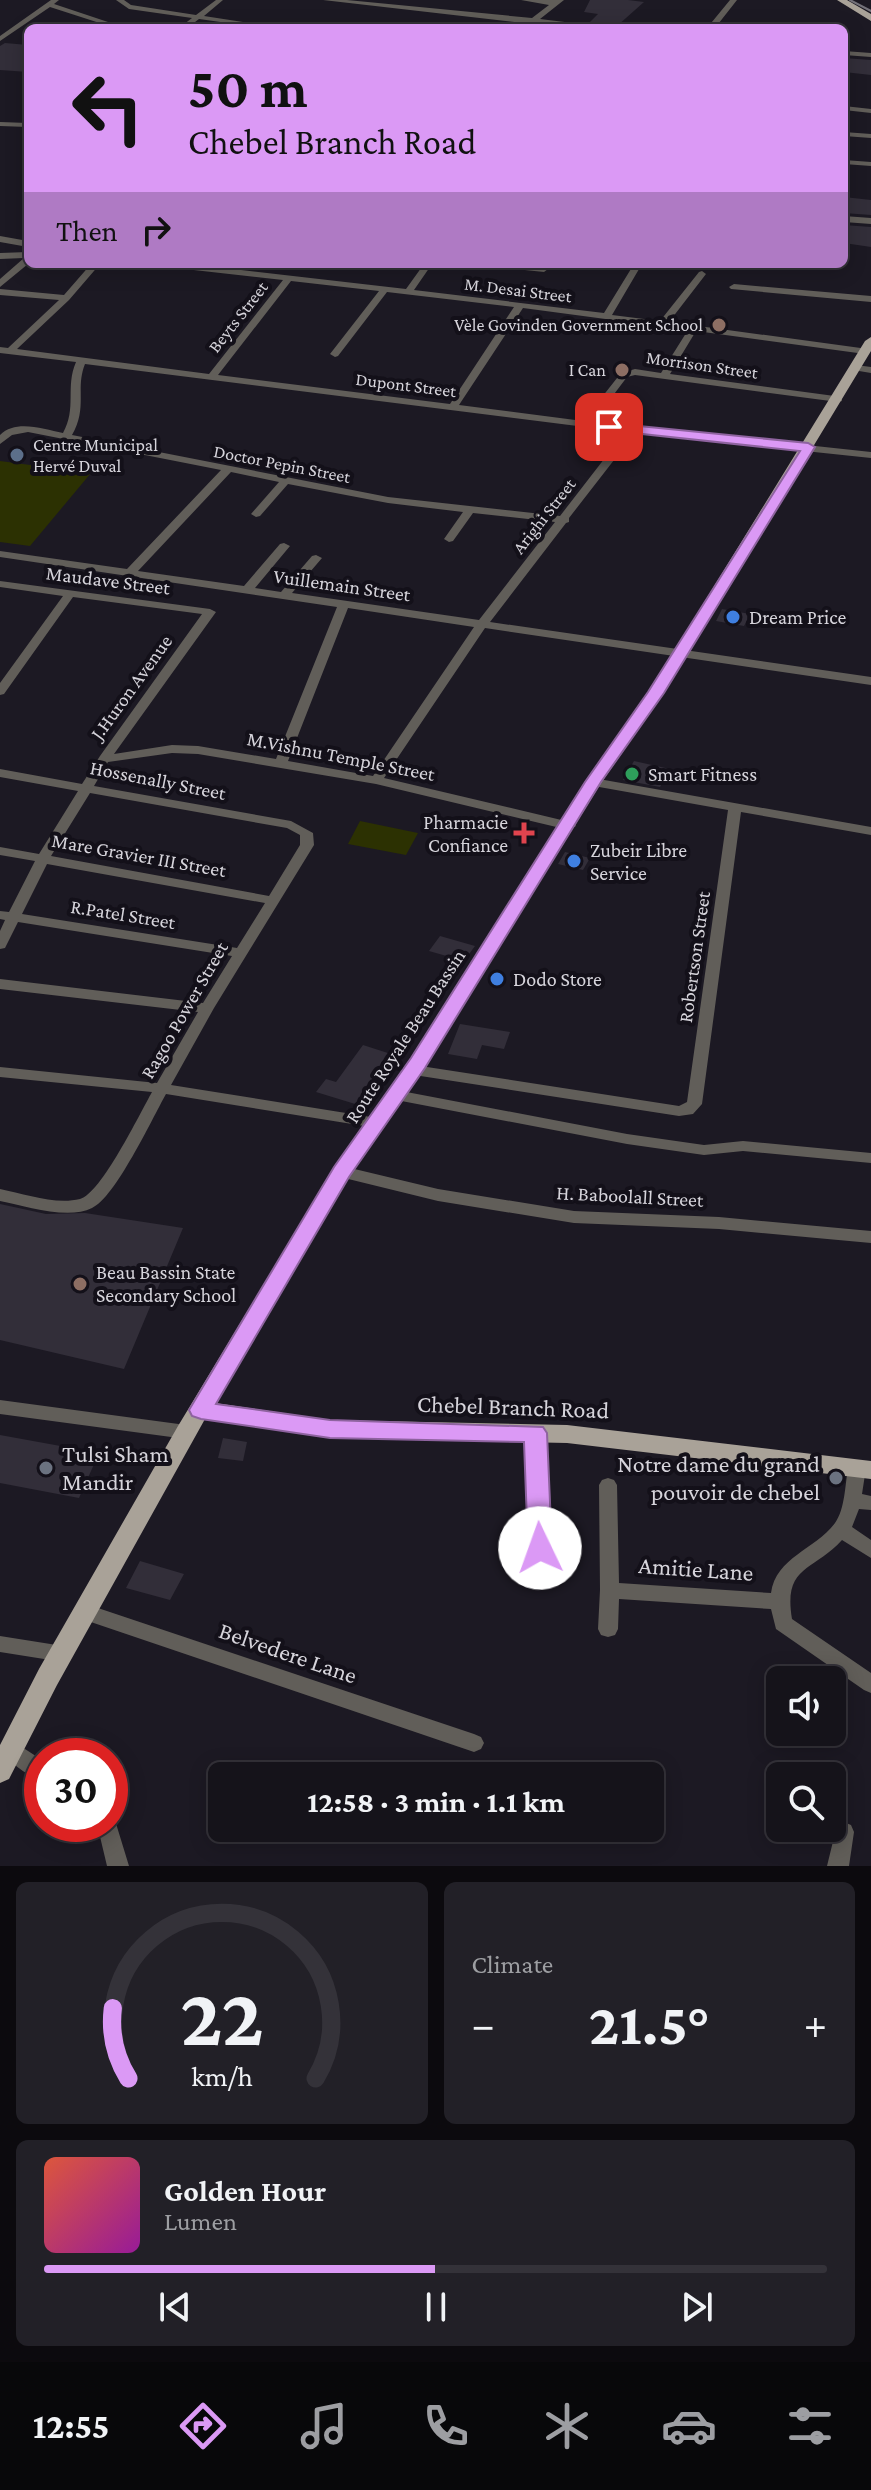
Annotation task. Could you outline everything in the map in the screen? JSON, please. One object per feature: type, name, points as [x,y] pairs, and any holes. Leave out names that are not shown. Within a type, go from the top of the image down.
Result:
[{"type":"main road","points":[[841,0],[871,18]]},
{"type":"main road","name":"Route Royale Beau Bassin","points":[[0,1771],[186,1432],[342,1172],[414,1070],[569,826],[593,782],[656,693],[868,346]]},
{"type":"main road","name":"Chebel Branch Road","points":[[201,1410],[330,1429],[535,1433],[711,1449],[864,1469]]},
{"type":"street","points":[[119,0],[129,7],[249,24]]},
{"type":"street","points":[[147,10],[161,0]]},
{"type":"street","points":[[188,24],[220,0]]},
{"type":"street","points":[[326,0],[572,24]]},
{"type":"street","points":[[400,7],[408,0]]},
{"type":"street","points":[[524,0],[558,2]]},
{"type":"street","points":[[714,24],[734,0]]},
{"type":"street","points":[[530,24],[558,2]]},
{"type":"street","points":[[0,39],[52,3],[111,24]]},
{"type":"street","points":[[848,53],[871,55]]},
{"type":"street","points":[[848,108],[871,111]]},
{"type":"street","points":[[0,124],[24,125]]},
{"type":"street","points":[[848,134],[871,136]]},
{"type":"street","points":[[848,162],[871,164]]},
{"type":"street","points":[[848,219],[871,221]]},
{"type":"street","points":[[0,239],[24,243]]},
{"type":"street","points":[[0,256],[24,257]]},
{"type":"street","points":[[0,284],[24,261]]},
{"type":"street","points":[[5,351],[66,298],[92,268]]},
{"type":"street","name":"M. Desai Street","points":[[203,268],[520,305],[693,329],[868,346]]},
{"type":"street","points":[[408,292],[425,268]]},
{"type":"street","points":[[534,268],[544,269]]},
{"type":"street","points":[[606,317],[636,268]]},
{"type":"street","points":[[662,325],[702,274]]},
{"type":"street","name":"Beyts Street","points":[[212,376],[289,278]]},
{"type":"street","points":[[734,287],[871,299]]},
{"type":"street","points":[[335,354],[385,289]]},
{"type":"street","points":[[0,292],[66,298]]},
{"type":"street","points":[[453,407],[520,305]]},
{"type":"street","points":[[664,376],[693,329]]},
{"type":"street","name":"Dupont Street","points":[[5,351],[632,430],[871,455]]},
{"type":"street","points":[[66,436],[79,411],[76,370],[82,359]]},
{"type":"street","points":[[856,368],[871,370]]},
{"type":"street","name":"Morrison Street","points":[[586,424],[624,375],[635,372],[838,399]]},
{"type":"street","name":"Doctor Pepin Street","points":[[0,441],[9,432],[18,429],[388,500],[565,520]]},
{"type":"street","name":"Arighi Street","points":[[376,780],[482,624],[632,430]]},
{"type":"street","points":[[130,573],[227,470]]},
{"type":"street","points":[[256,514],[285,481]]},
{"type":"street","points":[[449,539],[470,510]]},
{"type":"street","points":[[247,590],[284,546]]},
{"type":"street","name":"Vuillemain Street","points":[[0,554],[871,681]]},
{"type":"street","points":[[284,595],[316,558]]},
{"type":"street","name":"Maudave Street","points":[[0,584],[210,612]]},
{"type":"street","points":[[0,691],[70,594]]},
{"type":"street","points":[[281,763],[344,604]]},
{"type":"street","name":"J.Huron Avenue","points":[[0,945],[8,916],[104,759],[210,612]]},
{"type":"street","name":"M.Vishnu Temple Street","points":[[104,759],[172,749],[281,763],[376,780],[569,826]]},
{"type":"street","name":"Hossenally Street","points":[[0,773],[291,825],[306,833]]},
{"type":"street","points":[[593,782],[871,831]]},
{"type":"street","name":"Robertson Street","points":[[414,1070],[688,1110],[694,1104],[735,807]]},
{"type":"street","name":"Ragoo Power Street","points":[[0,1195],[62,1207],[88,1204],[104,1190],[207,1008],[307,845],[306,833]]},
{"type":"street","name":"Mare Gravier III Street","points":[[0,851],[271,900]]},
{"type":"street","name":"R.Patel Street","points":[[8,916],[240,953]]},
{"type":"street","points":[[0,984],[207,1008]]},
{"type":"street","points":[[0,1072],[161,1088],[377,1123]]},
{"type":"street","points":[[396,1095],[627,1139],[704,1150],[743,1146],[871,1158]]},
{"type":"street","name":"H. Baboolall Street","points":[[342,1172],[438,1195],[574,1217],[719,1223],[871,1237]]},
{"type":"street","points":[[0,1407],[186,1432]]},
{"type":"street","points":[[535,1433],[540,1548]]},
{"type":"street","points":[[864,1469],[841,1529],[781,1583],[778,1601],[783,1623],[871,1684]]},
{"type":"street","points":[[608,1485],[608,1629]]},
{"type":"street","points":[[851,1500],[871,1503]]},
{"type":"street","points":[[841,1529],[871,1550]]},
{"type":"street","name":"Amitie Lane","points":[[610,1590],[778,1601]]},
{"type":"street","name":"Belvedere Lane","points":[[86,1612],[474,1743]]},
{"type":"street","points":[[0,1644],[63,1654]]},
{"type":"street","points":[[11,1749],[24,1759]]},
{"type":"street","points":[[112,1842],[118,1866]]},
{"type":"street","points":[[838,1866],[842,1842]]},
{"type":"green space","points":[[0,461],[91,473],[30,546],[0,542]]},
{"type":"green space","points":[[360,821],[418,833],[406,855],[348,844]]},
{"type":"building","points":[[590,0],[644,2],[619,24],[590,22],[598,14],[584,12]]},
{"type":"building","points":[[5,43],[24,45],[24,72],[0,70],[0,46]]},
{"type":"building","points":[[848,58],[871,60],[871,75],[848,72]]},
{"type":"building","points":[[848,197],[871,200],[871,215],[848,213]]},
{"type":"building","points":[[848,225],[871,227],[871,247],[848,244]]},
{"type":"building","name":"Dream Price","points":[[722,609],[750,614],[744,626],[716,621]]},
{"type":"building","points":[[634,761],[670,769],[660,787],[623,780]]},
{"type":"building","name":"Zubeir Libre Service","points":[[565,852],[590,858],[583,870],[558,864]]},
{"type":"building","points":[[440,936],[475,946],[464,961],[429,951]]},
{"type":"building","points":[[460,1024],[510,1032],[504,1049],[482,1045],[477,1059],[448,1054]]},
{"type":"building","points":[[363,1045],[394,1055],[368,1092],[374,1094],[365,1107],[316,1092],[326,1079],[336,1082]]},
{"type":"building","name":"Beau Bassin State Secondary School","points":[[0,1204],[46,1214],[85,1213],[183,1228],[124,1369],[0,1340]]},
{"type":"building","name":"Tulsi Sham Mandir","points":[[0,1435],[99,1453],[79,1498],[0,1483]]},
{"type":"building","points":[[223,1438],[247,1442],[243,1461],[218,1458]]},
{"type":"building","points":[[140,1561],[184,1574],[170,1600],[126,1588]]},
{"type":"tram line","points":[[850,0],[871,11]]},
{"type":"place","name":"Vèle Govinden Government School","points":[[719,325]]},
{"type":"place","name":"I Can","points":[[622,370]]},
{"type":"place","name":"Centre Municipal Hervé Duval","points":[[17,455]]},
{"type":"place","name":"Dream Price","points":[[733,617]]},
{"type":"place","name":"Smart Fitness","points":[[632,774]]},
{"type":"place","name":"Pharmacie Confiance","points":[[524,833]]},
{"type":"place","name":"Zubeir Libre Service","points":[[574,861]]},
{"type":"place","name":"Dodo Store","points":[[497,979]]},
{"type":"place","name":"Beau Bassin State Secondary School","points":[[80,1284]]},
{"type":"place","name":"Tulsi Sham Mandir","points":[[46,1468]]},
{"type":"place","name":"Notre dame du grand pouvoir de chebel","points":[[836,1478]]},
{"type":"route","points":[[540,1548],[535,1433],[330,1429],[201,1410],[342,1172],[418,1063],[569,826],[593,782],[656,693],[808,447],[609,427]]}]
